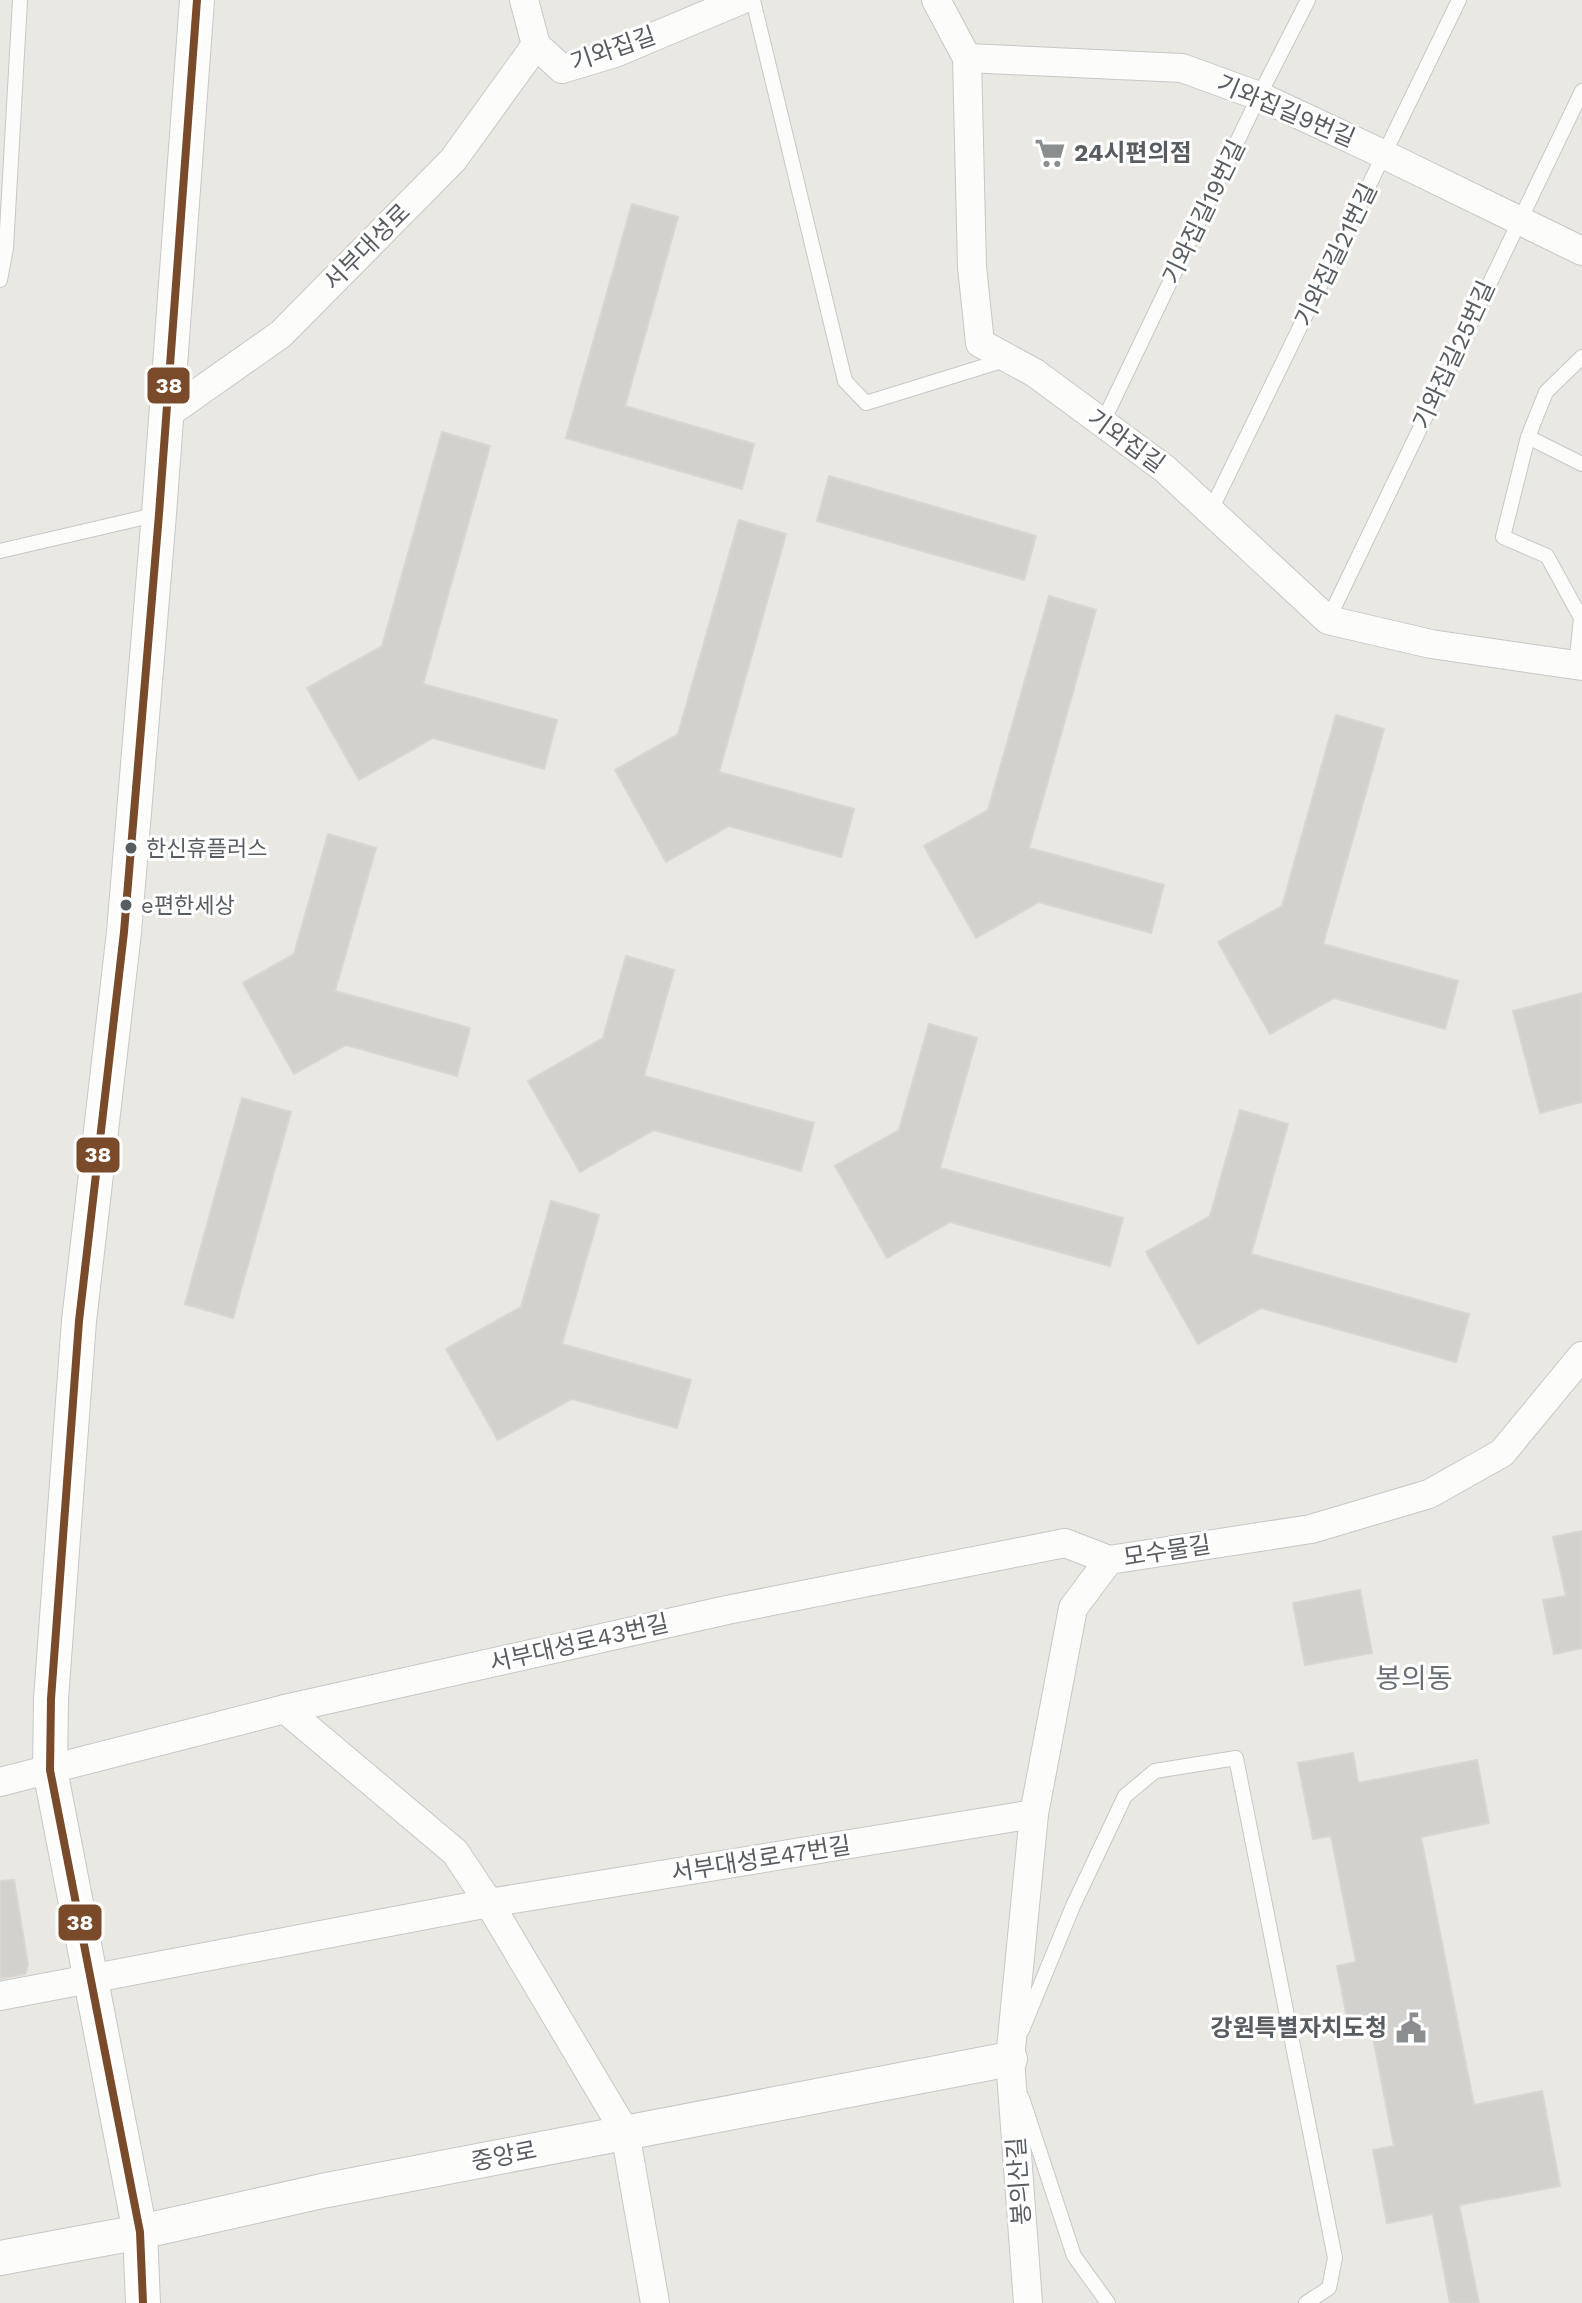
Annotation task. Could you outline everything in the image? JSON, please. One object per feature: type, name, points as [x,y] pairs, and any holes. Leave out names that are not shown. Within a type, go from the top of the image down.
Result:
[{"type":"street","points":[[143,2303],[140,2232],[50,1770],[52,1683],[79,1321],[124,932],[197,0]]},
{"type":"street","points":[[524,0],[536,45]]},
{"type":"street","name":"기와집길","points":[[536,45],[562,69],[615,53],[741,0]]},
{"type":"street","name":"기와집길","points":[[936,0],[967,58],[972,267],[980,343],[1035,373],[1165,469],[1328,620]]},
{"type":"street","name":"서부대성로","points":[[166,415],[281,334],[453,160],[536,45]]},
{"type":"street","name":"기와집길9번길","points":[[967,58],[1182,68],[1259,96],[1582,251]]},
{"type":"street","points":[[1328,620],[1431,644],[1579,666]]},
{"type":"street","name":"모수물길","points":[[1010,2059],[1034,1814],[1073,1608],[1109,1560],[1311,1529],[1429,1494],[1502,1453],[1582,1356]]},
{"type":"street","name":"서부대성로43번길","points":[[0,1782],[285,1709],[727,1610],[1065,1543],[1109,1560]]},
{"type":"street","points":[[285,1709],[455,1852],[489,1903],[625,2132],[655,2303]]},
{"type":"street","name":"서부대성로47번길","points":[[0,1996],[489,1903],[1034,1814]]},
{"type":"street","name":"중앙로","points":[[0,2258],[140,2232],[322,2191],[1010,2059]]},
{"type":"street","name":"봉의산길","points":[[1010,2059],[1028,2303]]},
{"type":"lane","points":[[0,280],[6,248],[20,0]]},
{"type":"lane","points":[[753,0],[845,381],[866,403],[1008,359]]},
{"type":"lane","name":"기와집길19번길","points":[[1102,424],[1308,0]]},
{"type":"lane","name":"기와집길21번길","points":[[1211,510],[1459,0]]},
{"type":"lane","name":"기와집길25번길","points":[[1328,620],[1582,91]]},
{"type":"lane","points":[[1579,666],[1581,618],[1547,556],[1503,537],[1528,437],[1546,392],[1582,357]]},
{"type":"lane","points":[[1528,437],[1582,464]]},
{"type":"lane","points":[[0,551],[159,514]]},
{"type":"lane","points":[[1108,2303],[1074,2256],[1010,2059],[1073,1906],[1125,1796],[1155,1771],[1236,1758],[1335,2258],[1329,2288],[1306,2303]]},
{"type":"building","points":[[632,204],[678,217],[625,406],[754,444],[742,489],[566,438]]},
{"type":"building","points":[[442,432],[490,446],[423,684],[557,720],[544,769],[433,738],[359,780],[307,688],[382,646]]},
{"type":"building","points":[[829,476],[1036,536],[1024,580],[817,521]]},
{"type":"building","points":[[739,520],[786,534],[719,772],[854,809],[841,857],[729,826],[666,862],[615,770],[678,734]]},
{"type":"building","points":[[1049,596],[1096,610],[1029,848],[1164,885],[1151,933],[1039,902],[976,938],[924,846],[988,810]]},
{"type":"building","points":[[1336,715],[1384,729],[1323,944],[1458,981],[1445,1029],[1334,998],[1270,1034],[1218,942],[1282,906]]},
{"type":"building","points":[[328,834],[376,848],[335,991],[470,1028],[457,1076],[346,1045],[294,1074],[243,983],[294,954]]},
{"type":"building","points":[[626,956],[674,970],[644,1076],[814,1123],[801,1171],[654,1130],[580,1172],[528,1081],[603,1038]]},
{"type":"building","points":[[1582,993],[1582,1102],[1540,1113],[1513,1011]]},
{"type":"building","points":[[929,1024],[977,1038],[940,1168],[1123,1218],[1110,1266],[950,1222],[887,1258],[835,1166],[899,1130]]},
{"type":"building","points":[[242,1098],[291,1112],[233,1318],[185,1304]]},
{"type":"building","points":[[1240,1110],[1288,1124],[1251,1254],[1469,1314],[1456,1362],[1261,1308],[1198,1344],[1146,1252],[1210,1216]]},
{"type":"building","points":[[551,1201],[599,1215],[562,1344],[691,1380],[677,1428],[572,1399],[498,1440],[446,1349],[521,1307]]},
{"type":"building","points":[[1582,1531],[1582,1648],[1554,1654],[1543,1600],[1566,1596],[1553,1537]]},
{"type":"building","points":[[1360,1590],[1372,1653],[1305,1665],[1293,1603]]},
{"type":"building","name":"강원특별자치도청","points":[[1353,1753],[1358,1783],[1477,1760],[1489,1823],[1421,1837],[1474,2105],[1542,2091],[1560,2186],[1459,2205],[1479,2303],[1450,2303],[1433,2214],[1387,2223],[1373,2150],[1394,2146],[1372,2033],[1364,2035],[1361,2021],[1348,2023],[1337,1966],[1356,1962],[1331,1836],[1313,1839],[1298,1763]]},
{"type":"building","points":[[14,1880],[28,1965],[25,1974],[0,1979],[0,1881]]},
{"type":"transit line","name":"38","points":[[143,2303],[140,2232],[50,1770],[51,1699],[79,1321],[124,932],[197,0]]},
{"type":"place","name":"24시편의점","points":[[1050,153]]},
{"type":"place","name":"한신휴플러스","points":[[131,848]]},
{"type":"place","name":"e편한세상","points":[[126,905]]},
{"type":"place","name":"강원특별자치도청","points":[[1411,2028]]},
{"type":"district","name":"봉의동","points":[[1414,1678]]}]
